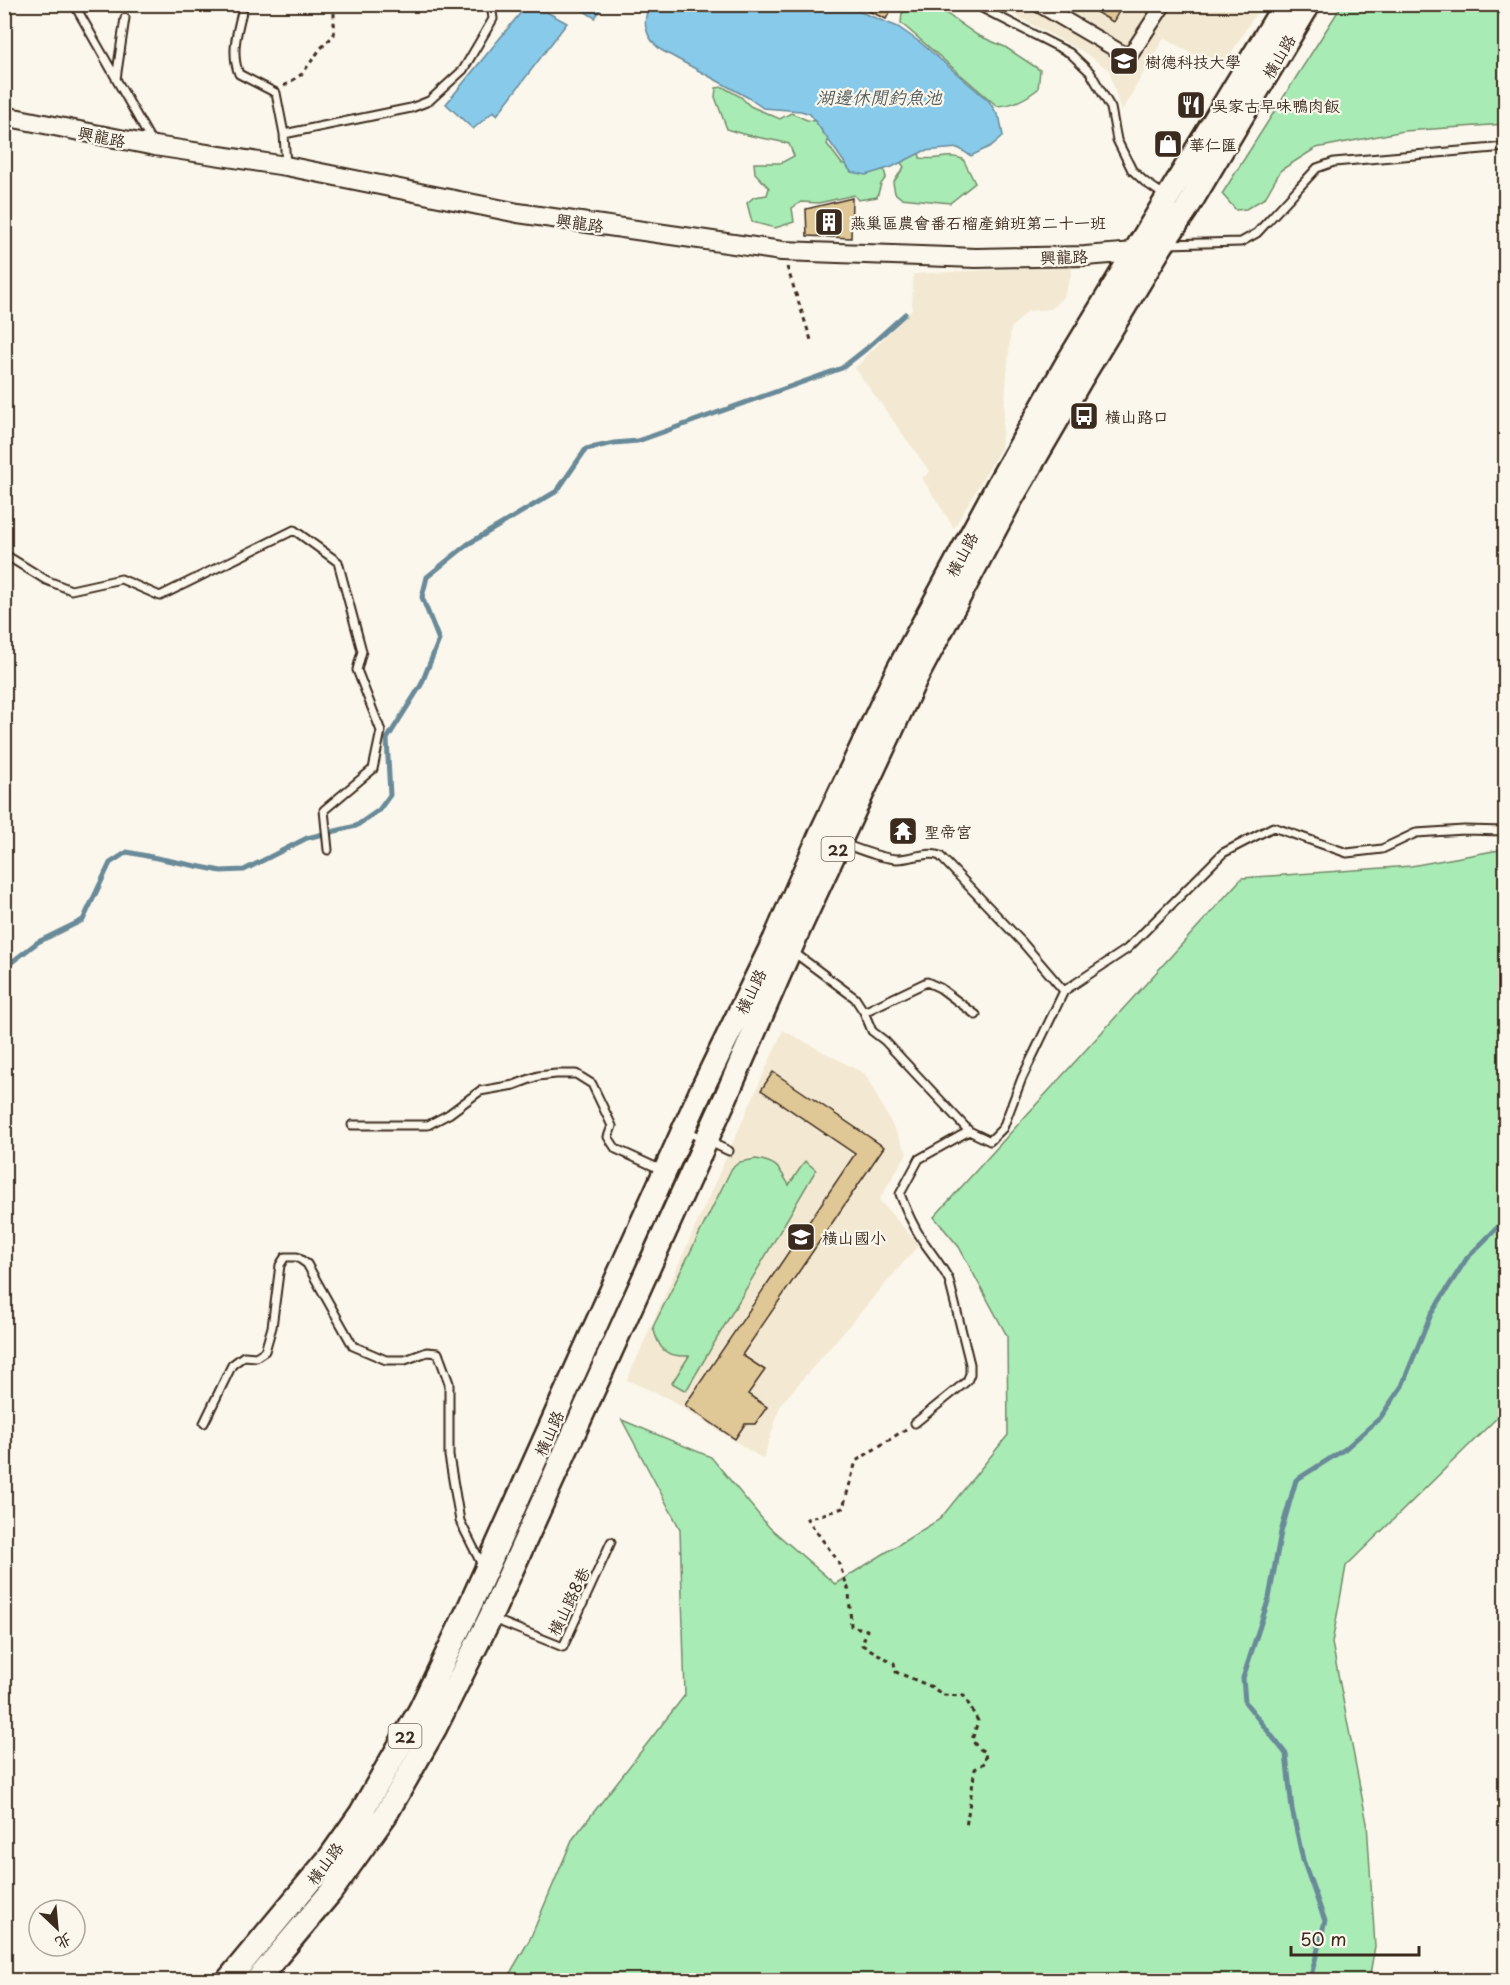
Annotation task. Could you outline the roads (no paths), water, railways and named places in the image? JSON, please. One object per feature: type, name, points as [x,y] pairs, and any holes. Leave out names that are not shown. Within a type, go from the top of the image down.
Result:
[{"type":"main road","name":"橫山路","points":[[831,838],[1010,501],[1162,244],[1177,204],[1285,4]]},
{"type":"main road","name":"橫山路","points":[[257,1980],[330,1893],[385,1816],[435,1728],[490,1618],[706,1140],[783,945],[831,838],[898,670],[959,555],[1066,364],[1135,252],[1177,204],[1309,4]]},
{"type":"main road","name":"橫山路","points":[[228,1980],[330,1857],[361,1813],[420,1710],[468,1611],[684,1130],[783,945]]},
{"type":"street","points":[[1038,4],[1129,57],[1164,4]]},
{"type":"street","name":"興龍路","points":[[4,116],[155,146],[286,166],[518,213],[782,251],[976,258],[1085,256],[1135,252],[1162,244]]},
{"type":"lane","points":[[74,4],[155,146]]},
{"type":"lane","points":[[244,4],[236,37],[234,62],[239,75],[276,93],[284,134],[286,166]]},
{"type":"lane","points":[[284,134],[411,108],[429,101],[463,70],[493,19],[491,4]]},
{"type":"lane","points":[[974,4],[1070,53],[1090,72],[1111,108],[1117,140],[1132,170],[1177,204]]},
{"type":"lane","points":[[116,79],[125,18]]},
{"type":"lane","points":[[1162,244],[1241,242],[1257,233],[1317,168],[1334,162],[1506,147]]},
{"type":"lane","points":[[4,554],[46,580],[71,590],[122,579],[160,596],[294,530],[338,562],[362,651],[357,670],[381,731],[373,769],[324,810],[328,850]]},
{"type":"lane","points":[[783,945],[855,998],[872,1031],[892,1048],[969,1131],[990,1141],[1003,1128],[1022,1078],[1064,992],[1127,949],[1223,854],[1273,827],[1347,853],[1382,849],[1416,833],[1464,830],[1506,831]]},
{"type":"lane","points":[[831,838],[897,859],[933,853],[940,856],[1022,942],[1064,992]]},
{"type":"lane","points":[[864,1012],[927,982],[940,988],[976,1015]]},
{"type":"lane","points":[[352,1125],[428,1125],[480,1091],[514,1085],[538,1076],[576,1074],[592,1084],[603,1104],[612,1126],[608,1137],[616,1149],[665,1172]]},
{"type":"lane","points":[[684,1130],[729,1151]]},
{"type":"lane","points":[[915,1423],[967,1381],[970,1364],[949,1280],[906,1212],[900,1194],[919,1159],[969,1131]]},
{"type":"lane","points":[[204,1423],[231,1365],[244,1356],[256,1357],[265,1351],[272,1327],[280,1265],[285,1257],[297,1257],[307,1264],[352,1346],[386,1360],[405,1360],[427,1352],[438,1353],[449,1383],[448,1456],[460,1521],[485,1572]]},
{"type":"lane","name":"橫山路8巷","points":[[468,1611],[564,1647],[611,1542]]},
{"type":"water","points":[[527,5],[534,5],[567,23],[497,115],[494,111],[473,129],[446,104]]},
{"type":"water","points":[[574,5],[603,5],[595,18]]},
{"type":"water","name":"湖邊休閒釣魚池","points":[[651,5],[843,5],[898,27],[921,43],[989,101],[1000,119],[1003,136],[991,146],[971,156],[958,148],[924,151],[892,167],[866,175],[851,172],[810,114],[801,111],[763,108],[661,50],[648,35],[646,29],[646,17]]},
{"type":"waterway","points":[[4,968],[38,942],[83,920],[110,863],[127,852],[221,871],[244,870],[307,838],[356,826],[379,810],[390,795],[387,739],[421,685],[439,640],[422,597],[427,577],[468,544],[557,491],[586,449],[638,441],[842,368],[905,314]]},
{"type":"waterway","points":[[1310,1980],[1325,1921],[1303,1860],[1292,1809],[1286,1754],[1245,1702],[1243,1678],[1269,1598],[1281,1532],[1296,1480],[1345,1449],[1380,1418],[1402,1386],[1431,1314],[1467,1258],[1506,1219]]},
{"type":"place","name":"樹德科技大學","points":[[1124,61]]},
{"type":"place","name":"吳家古早味鴨肉飯","points":[[1191,105]]},
{"type":"place","name":"華仁匯","points":[[1168,144]]},
{"type":"place","name":"燕巢區農會番石榴產銷班第二十一班","points":[[829,222]]},
{"type":"place","name":"橫山路口","points":[[1084,416]]},
{"type":"place","name":"聖帝宮","points":[[903,831]]},
{"type":"place","name":"橫山國小","points":[[801,1237]]}]
